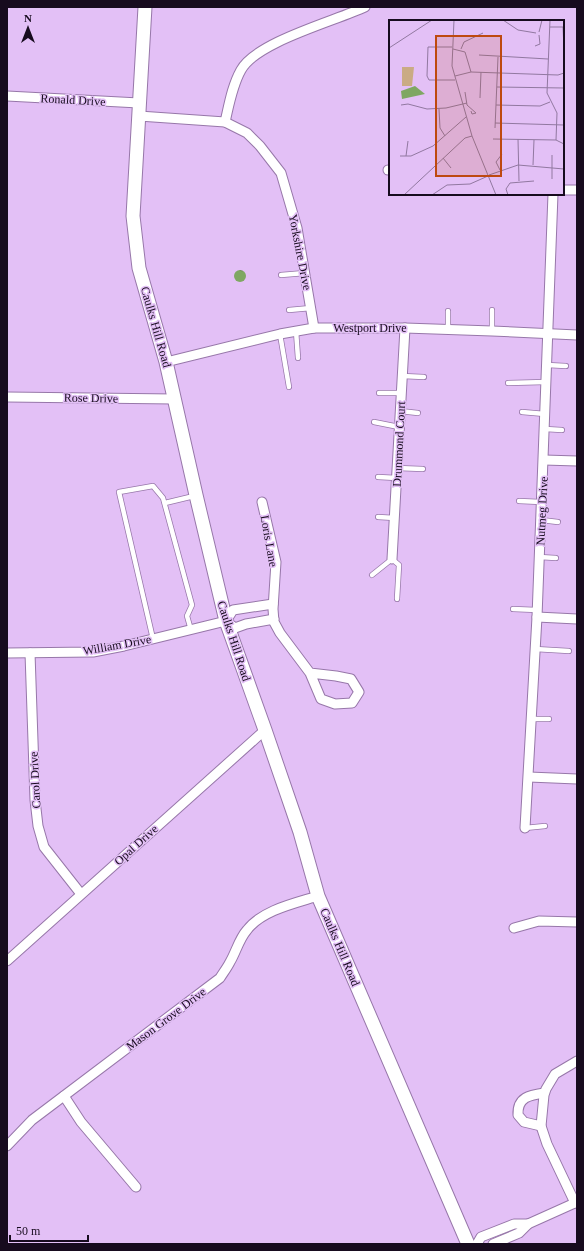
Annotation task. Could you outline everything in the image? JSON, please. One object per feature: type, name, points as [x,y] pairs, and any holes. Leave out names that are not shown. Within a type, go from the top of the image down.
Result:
[{"type":"main road","name":"Caulks Hill Road","points":[[145,7],[133,216],[139,268],[166,362],[226,621],[300,832],[318,896],[468,1244]]},
{"type":"street","points":[[225,122],[234,84],[241,68],[250,59],[268,47],[326,22],[348,10],[365,7]]},
{"type":"street","name":"Ronald Drive","points":[[7,96],[139,103]]},
{"type":"street","name":"Yorkshire Drive","points":[[139,116],[225,122],[247,133],[260,146],[281,173],[297,228],[314,328]]},
{"type":"street","points":[[564,190],[577,190]]},
{"type":"street","name":"Nutmeg Drive","points":[[525,828],[540,557],[553,195]]},
{"type":"street","name":"Westport Drive","points":[[166,362],[280,334],[314,328],[405,328],[577,335]]},
{"type":"street","name":"Drummond Court","points":[[392,559],[405,328]]},
{"type":"street","name":"Rose Drive","points":[[7,397],[174,399]]},
{"type":"street","points":[[544,460],[577,461]]},
{"type":"street","name":"Loris Lane","points":[[262,502],[276,562],[273,604],[274,622],[280,633],[310,672],[321,699],[335,704],[352,703],[359,692],[351,679],[310,672]]},
{"type":"street","points":[[273,604],[233,610],[226,621],[235,628],[246,624],[274,619]]},
{"type":"street","points":[[537,613],[577,618]]},
{"type":"street","name":"William Drive","points":[[7,653],[93,652],[226,621]]},
{"type":"street","name":"Carol Drive","points":[[30,653],[35,800],[38,826],[44,847],[81,894]]},
{"type":"street","name":"Opal Drive","points":[[7,961],[265,730]]},
{"type":"street","points":[[529,777],[577,779]]},
{"type":"street","name":"Mason Grove Drive","points":[[7,1146],[32,1120],[220,978],[247,929],[260,918],[318,896]]},
{"type":"street","points":[[514,928],[538,921],[577,922]]},
{"type":"street","points":[[494,1244],[518,1233],[528,1224],[576,1203],[547,1144],[541,1126],[544,1093],[555,1074],[577,1061]]},
{"type":"street","points":[[541,1126],[524,1122],[518,1115],[517,1108],[522,1100],[531,1094],[544,1093]]},
{"type":"street","points":[[64,1096],[81,1122],[136,1187]]},
{"type":"street","points":[[477,1244],[481,1237],[514,1224],[528,1224]]},
{"type":"lane","points":[[281,275],[305,273]]},
{"type":"lane","points":[[289,310],[310,308]]},
{"type":"lane","points":[[492,310],[492,331]]},
{"type":"lane","points":[[448,311],[448,330]]},
{"type":"lane","points":[[296,331],[298,358]]},
{"type":"lane","points":[[280,334],[289,387]]},
{"type":"lane","points":[[548,365],[566,366]]},
{"type":"lane","points":[[402,376],[424,377]]},
{"type":"lane","points":[[508,383],[547,382]]},
{"type":"lane","points":[[379,393],[401,393]]},
{"type":"lane","points":[[400,412],[418,413]]},
{"type":"lane","points":[[522,412],[546,414]]},
{"type":"lane","points":[[374,422],[399,427]]},
{"type":"lane","points":[[545,429],[562,430]]},
{"type":"lane","points":[[378,477],[423,469]]},
{"type":"lane","points":[[153,639],[119,492],[153,486],[163,498],[192,605],[187,616],[191,630]]},
{"type":"lane","points":[[165,503],[196,496]]},
{"type":"lane","points":[[519,501],[542,502]]},
{"type":"lane","points":[[378,517],[395,518]]},
{"type":"lane","points":[[541,520],[558,522]]},
{"type":"lane","points":[[540,557],[556,558]]},
{"type":"lane","points":[[372,575],[392,559],[399,565],[397,599]]},
{"type":"lane","points":[[513,609],[537,613]]},
{"type":"lane","points":[[535,649],[569,651]]},
{"type":"lane","points":[[532,719],[549,719]]},
{"type":"lane","points":[[525,828],[545,826]]},
{"type":"water","points":[[240,270],[244,272],[246,276],[244,280],[240,282],[236,280],[234,276],[236,272]]}]
